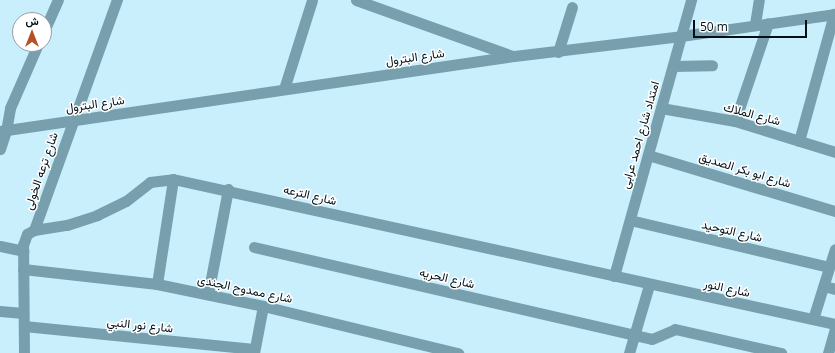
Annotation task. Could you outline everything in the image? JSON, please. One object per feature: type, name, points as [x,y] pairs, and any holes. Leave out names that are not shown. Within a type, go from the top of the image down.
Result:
[{"type":"street","points":[[52,13],[58,0]]},
{"type":"street","name":"شارع ترعه الخولى","points":[[34,230],[72,120],[117,0]]},
{"type":"street","points":[[284,90],[312,0]]},
{"type":"street","points":[[356,0],[514,56]]},
{"type":"street","name":"امتداد شارع احمد عرابى","points":[[614,276],[691,0]]},
{"type":"street","points":[[755,24],[759,0]]},
{"type":"street","points":[[558,52],[572,7]]},
{"type":"street","points":[[799,141],[834,14]]},
{"type":"street","name":"شارع البترول","points":[[3,131],[514,56],[558,52],[681,36],[768,22],[834,14]]},
{"type":"street","points":[[735,121],[768,22]]},
{"type":"street","points":[[0,149],[3,131],[10,108],[34,52]]},
{"type":"street","points":[[672,66],[712,65]]},
{"type":"street","name":"شارع الملاك","points":[[661,108],[735,121],[835,152]]},
{"type":"street","name":"شارع ابو بكر الصديق","points":[[648,155],[835,211]]},
{"type":"street","points":[[156,284],[173,179]]},
{"type":"street","name":"شارع الترعه","points":[[34,230],[67,225],[97,215],[126,201],[150,182],[173,179],[228,189],[614,276]]},
{"type":"street","points":[[208,294],[228,189]]},
{"type":"street","name":"شارع التوحيد","points":[[630,220],[830,267]]},
{"type":"street","points":[[24,353],[22,251],[27,234],[34,230]]},
{"type":"street","points":[[0,246],[22,251]]},
{"type":"street","name":"شارع الحريه","points":[[254,247],[635,335]]},
{"type":"street","points":[[813,319],[835,250]]},
{"type":"street","name":"شارع ممدوح الجندى","points":[[23,269],[156,284],[208,294],[458,353]]},
{"type":"street","name":"شارع النور","points":[[614,276],[649,285],[835,324]]},
{"type":"street","points":[[629,353],[649,285]]},
{"type":"street","points":[[824,286],[835,289]]},
{"type":"street","points":[[254,351],[263,306]]},
{"type":"street","points":[[0,311],[23,314]]},
{"type":"street","name":"شارع نور النبي","points":[[24,326],[184,347],[254,351]]},
{"type":"street","points":[[828,353],[835,328]]},
{"type":"street","points":[[635,335],[652,339],[675,329],[781,353]]}]
